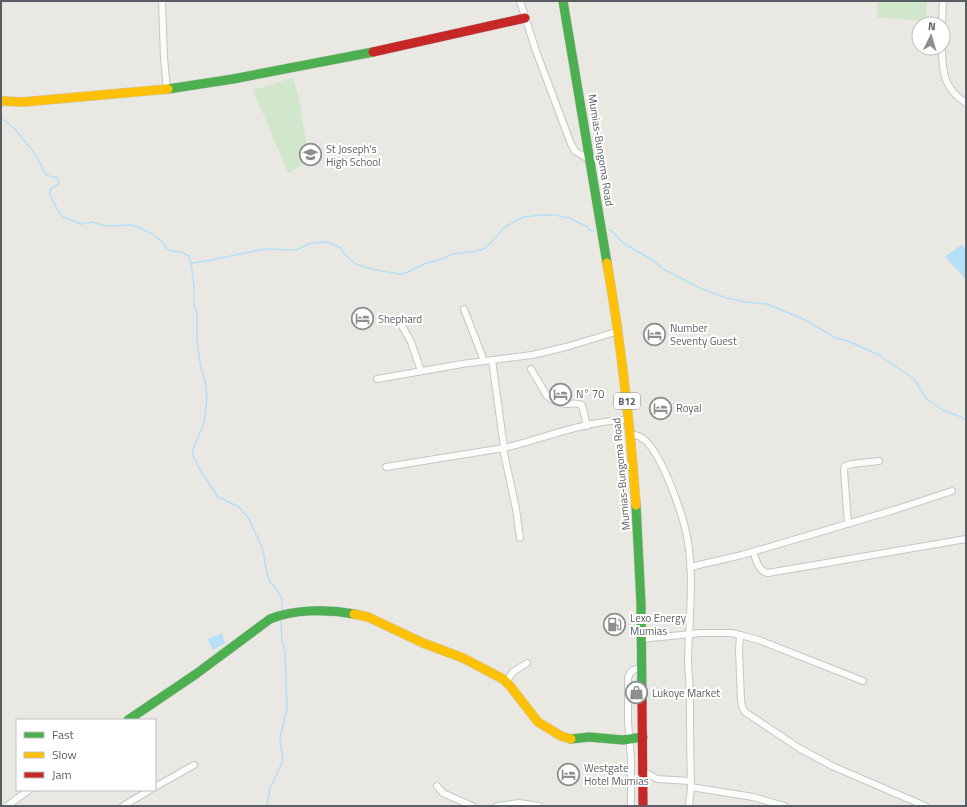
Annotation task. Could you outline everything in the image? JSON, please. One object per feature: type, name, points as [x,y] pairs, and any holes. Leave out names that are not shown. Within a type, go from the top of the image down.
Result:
[{"type":"main road","name":"Mumias-Bungoma Road","points":[[563,1],[618,331],[631,435],[638,530],[642,668],[643,806]]},
{"type":"main road","points":[[1,101],[39,101],[168,89],[233,79],[392,49],[525,18]]},
{"type":"main road","points":[[129,719],[196,674],[270,619],[277,615],[313,611],[348,613],[368,617],[423,643],[463,658],[506,682],[538,722],[561,736],[570,739],[588,737],[630,743],[643,742]]},
{"type":"street","points":[[162,1],[164,58],[168,89]]},
{"type":"street","points":[[520,1],[571,144],[575,150],[590,160]]},
{"type":"street","points":[[942,16],[943,1]]},
{"type":"street","points":[[942,56],[944,76],[953,93],[966,103]]},
{"type":"street","points":[[464,309],[484,361]]},
{"type":"street","points":[[401,324],[410,342],[421,371]]},
{"type":"street","points":[[377,379],[484,361],[532,355],[560,349],[618,331]]},
{"type":"street","points":[[492,360],[504,453],[516,508],[520,538]]},
{"type":"street","points":[[531,370],[547,396],[551,399],[561,404],[578,403],[582,405],[587,426]]},
{"type":"street","points":[[386,467],[504,448],[587,426],[629,420]]},
{"type":"street","points":[[631,435],[644,439],[663,467],[688,541],[690,567],[688,660],[691,784],[689,806]]},
{"type":"street","points":[[848,524],[845,467],[849,464],[879,461]]},
{"type":"street","points":[[690,567],[722,561],[848,524],[952,491]]},
{"type":"street","points":[[753,552],[761,570],[768,573],[966,539]]},
{"type":"street","points":[[641,639],[710,633],[731,633],[759,640],[863,681]]},
{"type":"street","points":[[740,635],[739,650],[741,700],[742,707],[745,712],[799,748],[832,766],[925,806]]},
{"type":"street","points":[[506,682],[513,672],[527,663]]},
{"type":"street","points":[[642,668],[633,670],[629,673],[627,708],[631,767],[631,806],[643,806]]},
{"type":"street","points":[[627,708],[642,707]]},
{"type":"street","points":[[156,786],[194,765]]},
{"type":"street","points":[[631,767],[643,769],[657,779],[691,784],[711,791],[739,794],[784,806]]},
{"type":"street","points":[[631,784],[643,785]]},
{"type":"street","points":[[437,786],[443,793],[472,806]]},
{"type":"street","points":[[7,806],[28,791]]},
{"type":"street","points":[[123,806],[148,791]]},
{"type":"street","points":[[497,806],[519,803],[540,806]]},
{"type":"green space","points":[[878,1],[927,1],[926,16],[911,16],[911,20],[877,17]]},
{"type":"green space","points":[[293,78],[298,94],[306,140],[306,154],[303,165],[288,173],[253,90]]},
{"type":"water","points":[[961,245],[966,249],[966,279],[946,258],[946,256]]},
{"type":"water","points":[[222,633],[225,643],[213,650],[208,639]]},
{"type":"waterway","points":[[1,118],[15,129],[36,155],[46,175],[58,178],[59,184],[52,188],[50,195],[59,213],[63,217],[81,224],[92,222],[107,226],[130,225],[138,227],[154,235],[167,249],[181,252],[189,256],[194,287],[194,304],[197,314],[197,341],[201,368],[205,380],[207,399],[204,423],[193,449],[193,456],[200,470],[218,497],[239,507],[249,519],[263,550],[269,580],[279,593],[282,600],[282,610]]},
{"type":"waterway","points":[[192,263],[265,249],[296,250],[311,243],[327,242],[341,248],[344,254],[356,264],[372,269],[399,274],[406,273],[424,264],[445,258],[452,254],[477,251],[486,248],[504,228],[524,217],[555,215],[569,218],[586,226],[589,230],[594,231]]},
{"type":"waterway","points":[[609,230],[611,230],[623,243],[654,261],[663,269],[702,289],[727,298],[767,304],[805,320],[836,338],[848,341],[879,355],[914,379],[926,398],[942,410],[961,417],[966,421]]},
{"type":"waterway","points":[[267,806],[270,788],[283,761],[280,738],[287,708],[285,652],[282,641],[281,620]]},
{"type":"traffic: fast","points":[[563,1],[607,263]]},
{"type":"traffic: fast","points":[[168,89],[233,79],[373,52]]},
{"type":"traffic: fast","points":[[636,505],[641,604],[642,701]]},
{"type":"traffic: fast","points":[[129,719],[196,674],[270,619],[290,613],[311,611],[333,611],[354,614]]},
{"type":"traffic: fast","points":[[571,739],[589,737],[623,740],[643,737]]},
{"type":"traffic: slow","points":[[1,101],[23,102],[168,89]]},
{"type":"traffic: slow","points":[[607,263],[617,323],[631,444],[636,505]]},
{"type":"traffic: slow","points":[[354,614],[368,617],[423,643],[463,658],[503,679],[538,722],[561,736],[571,739]]},
{"type":"traffic: jam","points":[[373,52],[525,18]]},
{"type":"traffic: jam","points":[[642,701],[643,806]]},
{"type":"place","name":"St Joseph's High School","points":[[311,155]]},
{"type":"place","name":"Shephard","points":[[362,319]]},
{"type":"place","name":"Number Seventy Guest","points":[[655,334]]},
{"type":"place","name":"N° 70","points":[[560,394]]},
{"type":"place","name":"Royal","points":[[660,408]]},
{"type":"place","name":"Lexo Energy Mumias","points":[[615,624]]},
{"type":"place","name":"Lukoye Market","points":[[636,693]]},
{"type":"place","name":"Westgate Hotel Mumias","points":[[569,774]]}]
